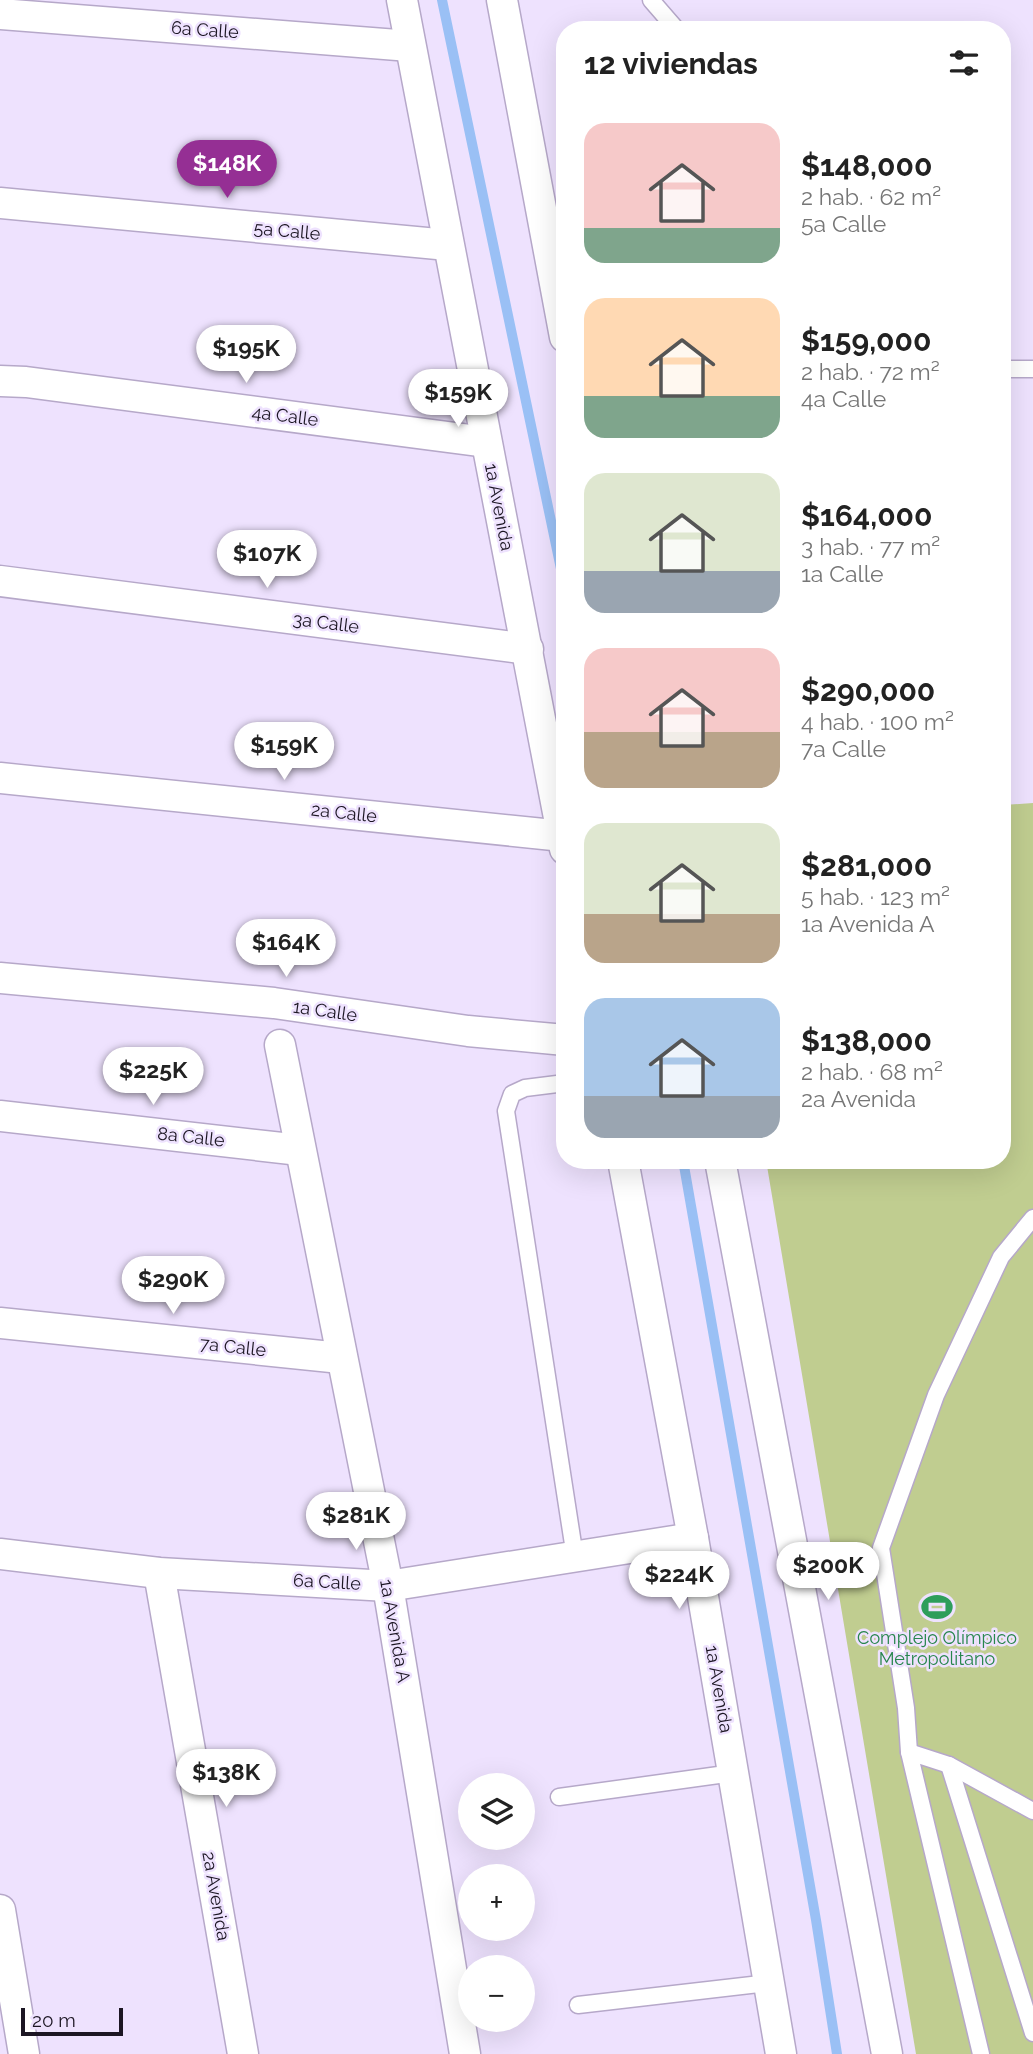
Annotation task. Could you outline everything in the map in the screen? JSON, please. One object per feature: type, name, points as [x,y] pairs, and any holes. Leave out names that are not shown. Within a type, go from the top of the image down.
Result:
[{"type":"street","name":"1a Avenida","points":[[402,0],[556,799]]},
{"type":"street","points":[[502,0],[556,289]]},
{"type":"street","name":"6a Calle","points":[[0,14],[410,46]]},
{"type":"street","name":"5a Calle","points":[[0,203],[448,245]]},
{"type":"street","name":"4a Calle","points":[[0,381],[26,382],[486,442]]},
{"type":"street","name":"3a Calle","points":[[0,581],[528,649]]},
{"type":"street","name":"2a Calle","points":[[0,778],[556,841]]},
{"type":"street","name":"1a Calle","points":[[0,978],[274,1003],[468,1031],[556,1039]]},
{"type":"street","name":"1a Avenida A","points":[[280,1045],[388,1586],[465,2054]]},
{"type":"street","name":"8a Calle","points":[[0,1116],[299,1150]]},
{"type":"street","name":"1a Avenida","points":[[625,1169],[693,1538],[780,2054]]},
{"type":"street","points":[[722,1169],[887,2054]]},
{"type":"street","name":"7a Calle","points":[[0,1323],[341,1359]]},
{"type":"street","name":"6a Calle","points":[[0,1554],[159,1573],[388,1586],[693,1538]]},
{"type":"street","name":"2a Avenida","points":[[159,1573],[243,2054]]},
{"type":"street","points":[[0,1910],[24,2054]]},
{"type":"lane","points":[[651,0],[669,21]]},
{"type":"lane","points":[[1011,369],[1033,369]]},
{"type":"lane","points":[[556,1084],[526,1088],[512,1094],[506,1111],[575,1557]]},
{"type":"lane","points":[[981,2054],[909,1752],[906,1708],[881,1548],[936,1395],[1001,1257],[1033,1218]]},
{"type":"lane","points":[[909,1752],[949,1765],[1033,1811]]},
{"type":"lane","points":[[949,1765],[1033,2033]]},
{"type":"lane","points":[[559,1797],[733,1773]]},
{"type":"lane","points":[[578,2005],[768,1983]]},
{"type":"green space","name":"Complejo Olímpico Metropolitano","points":[[1033,803],[1033,2054],[916,2054],[768,1169],[1011,1169],[1011,804]]},
{"type":"waterway","points":[[442,0],[556,545]]},
{"type":"waterway","points":[[685,1169],[837,2054]]},
{"type":"place","name":"Complejo Olímpico Metropolitano","points":[[937,1607]]}]
